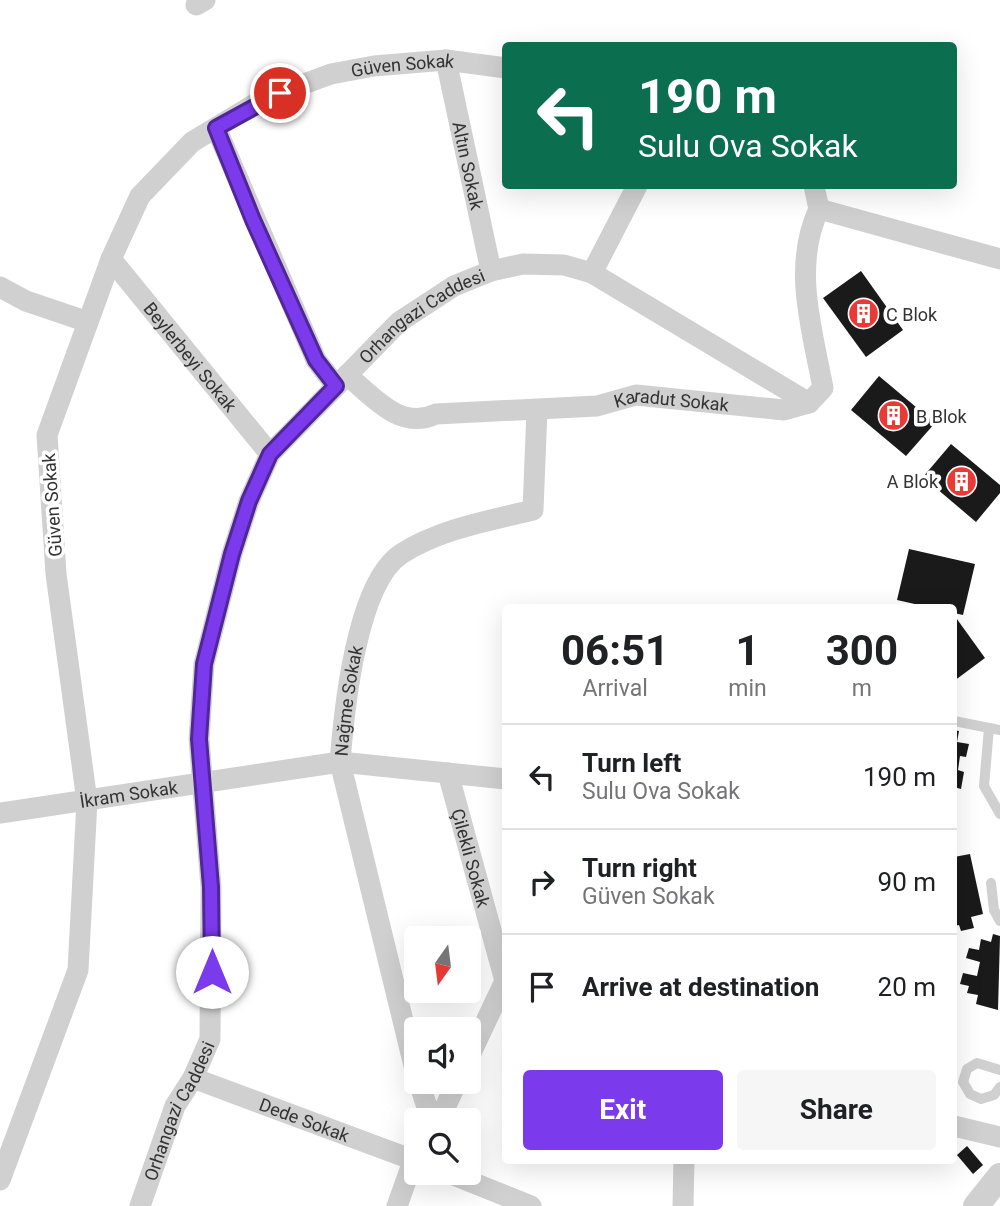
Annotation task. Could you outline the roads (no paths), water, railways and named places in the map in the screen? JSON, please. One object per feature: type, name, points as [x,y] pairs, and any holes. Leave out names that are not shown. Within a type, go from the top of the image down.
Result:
[{"type":"street","name":"Güven Sokak","points":[[0,1180],[78,970],[87,801],[56,574],[47,435],[111,259],[141,196],[192,142],[263,99],[331,75],[374,66],[446,61],[502,68]]},
{"type":"street","name":"Altın Sokak","points":[[446,61],[491,271]]},
{"type":"street","name":"Karadut Sokak","points":[[216,128],[253,220],[316,360],[341,380],[405,418],[424,420],[436,414],[597,405],[636,395],[784,410],[809,403]]},
{"type":"street","points":[[592,273],[635,189]]},
{"type":"street","points":[[809,403],[824,388],[807,297],[805,252],[819,209],[815,189]]},
{"type":"street","points":[[819,209],[1000,259]]},
{"type":"street","name":"Beylerbeyi Sokak","points":[[111,259],[270,454]]},
{"type":"street","name":"Orhangazi Caddesi","points":[[140,1206],[175,1106],[193,1079],[209,1039],[211,887],[199,739],[204,664],[232,554],[249,501],[270,454],[399,322],[454,286],[491,271],[523,264],[565,265],[592,273],[809,403]]},
{"type":"street","points":[[0,287],[26,301],[88,322]]},
{"type":"street","name":"Nağme Sokak","points":[[404,1024],[341,762],[344,709],[363,618],[380,576],[398,556],[438,534],[533,510],[537,410]]},
{"type":"street","name":"İkram Sokak","points":[[0,813],[341,762],[502,779]]},
{"type":"street","name":"Çilekli Sokak","points":[[448,773],[502,970]]},
{"type":"street","name":"Çilekli Sokak","points":[[481,1032],[502,987]]},
{"type":"street","name":"Dede Sokak","points":[[193,1079],[404,1153]]},
{"type":"street","points":[[957,1127],[1000,1137]]},
{"type":"street","points":[[682,1206],[684,1164]]},
{"type":"street","points":[[976,1206],[1000,1176]]},
{"type":"street","points":[[397,1206],[405,1185]]},
{"type":"street","points":[[478,1185],[531,1206]]},
{"type":"lane","points":[[957,722],[995,729],[984,786],[1000,814]]},
{"type":"lane","points":[[991,883],[994,910],[1000,921]]},
{"type":"lane","points":[[1000,1070],[977,1063],[967,1069],[963,1082],[970,1094],[981,1099],[994,1095],[1000,1087]]},
{"type":"place","name":"C Blok","points":[[863,314]]},
{"type":"place","name":"B Blok","points":[[893,416]]},
{"type":"place","name":"A Blok","points":[[961,481]]}]
